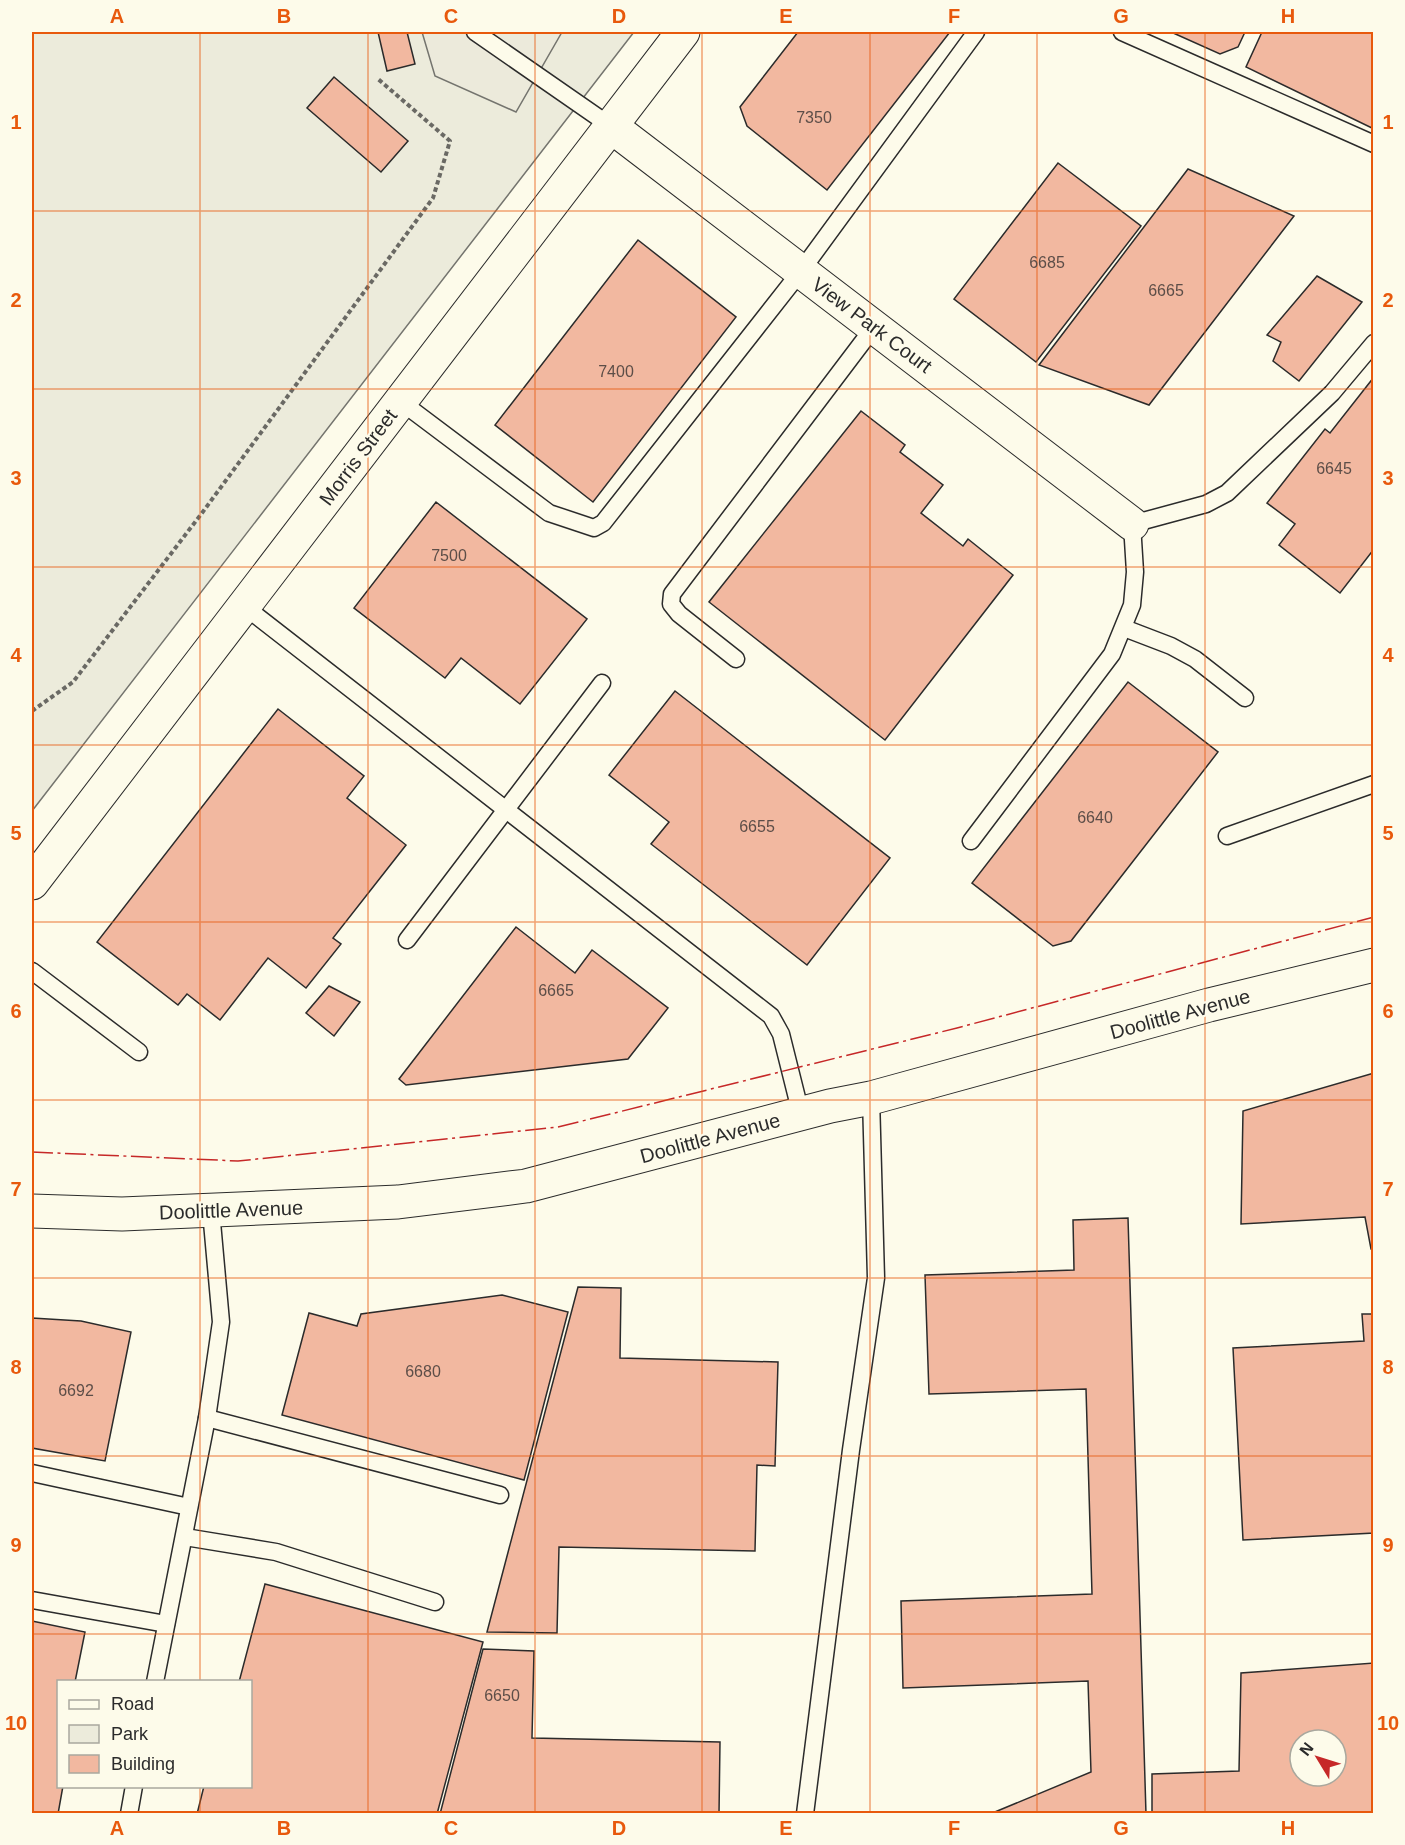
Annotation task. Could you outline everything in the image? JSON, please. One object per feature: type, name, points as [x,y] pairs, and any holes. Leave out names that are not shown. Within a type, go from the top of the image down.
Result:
[{"type":"street","name":"Morris Street","points":[[32,883],[683,32]]},
{"type":"street","name":"View Park Court","points":[[612,127],[1132,524]]},
{"type":"street","name":"Doolittle Avenue","points":[[32,1211],[122,1214],[398,1202],[525,1186],[801,1114],[872,1098],[1209,1005],[1374,965]]},
{"type":"lane","points":[[475,32],[612,127]]},
{"type":"lane","points":[[400,401],[549,513],[594,528],[603,523],[801,271],[976,32]]},
{"type":"lane","points":[[1122,32],[1374,144]]},
{"type":"lane","points":[[736,659],[679,614],[671,604],[672,594],[874,327]]},
{"type":"lane","points":[[971,841],[1082,698],[1112,654],[1132,605],[1135,572],[1132,524],[1206,504],[1227,493],[1332,393],[1374,344]]},
{"type":"lane","points":[[244,606],[771,1016],[781,1034],[801,1114]]},
{"type":"lane","points":[[1124,628],[1171,646],[1195,659],[1245,698]]},
{"type":"lane","points":[[406,940],[602,683]]},
{"type":"lane","points":[[1227,836],[1374,783]]},
{"type":"lane","points":[[32,971],[139,1052]]},
{"type":"lane","points":[[805,1814],[851,1450],[876,1278],[872,1098]]},
{"type":"lane","points":[[154,1680],[185,1537],[207,1418],[221,1322],[211,1211]]},
{"type":"lane","points":[[207,1418],[500,1495]]},
{"type":"lane","points":[[32,1473],[189,1507]]},
{"type":"lane","points":[[185,1537],[276,1552],[435,1602]]},
{"type":"lane","points":[[32,1600],[166,1624]]},
{"type":"lane","points":[[129,1814],[134,1788]]},
{"type":"path","points":[[32,711],[73,682],[202,513],[433,198],[450,141],[378,79]]},
{"type":"green space","points":[[32,32],[634,32],[32,811]]},
{"type":"shaded area","points":[[422,32],[562,32],[516,112],[435,76]]},
{"type":"building","points":[[378,32],[407,32],[415,64],[387,71]]},
{"type":"building","points":[[798,32],[950,32],[827,190],[747,126],[740,107]]},
{"type":"building","points":[[1171,32],[1245,32],[1238,47],[1220,54]]},
{"type":"building","points":[[1262,32],[1374,32],[1374,129],[1246,67]]},
{"type":"building","points":[[334,77],[408,141],[381,172],[307,108]]},
{"type":"building","points":[[1058,163],[1141,226],[1036,362],[954,299]]},
{"type":"building","points":[[1188,169],[1294,216],[1149,405],[1039,365]]},
{"type":"building","points":[[638,240],[736,317],[593,502],[495,425]]},
{"type":"building","points":[[1317,276],[1362,302],[1299,381],[1273,361],[1281,342],[1267,335]]},
{"type":"building","points":[[1374,377],[1374,549],[1340,593],[1279,545],[1295,524],[1267,503],[1325,429],[1330,433]]},
{"type":"building","points":[[861,411],[905,445],[900,452],[943,485],[921,513],[963,546],[968,539],[1013,575],[885,740],[709,602]]},
{"type":"building","points":[[436,502],[587,619],[520,704],[461,658],[445,678],[354,608]]},
{"type":"building","points":[[1128,682],[1218,752],[1071,941],[1053,946],[972,883]]},
{"type":"building","points":[[675,691],[890,858],[807,965],[651,844],[669,822],[609,775]]},
{"type":"building","points":[[278,709],[364,776],[347,798],[406,845],[333,938],[341,944],[306,988],[268,958],[220,1020],[187,994],[178,1005],[97,942]]},
{"type":"building","points":[[516,927],[575,973],[592,950],[668,1008],[628,1059],[406,1085],[399,1079]]},
{"type":"building","points":[[329,986],[360,1002],[334,1036],[306,1013]]},
{"type":"building","points":[[1374,1073],[1374,1249],[1371,1249],[1365,1217],[1241,1224],[1243,1111]]},
{"type":"building","points":[[1128,1218],[1146,1814],[990,1814],[1091,1772],[1088,1681],[903,1688],[901,1601],[1092,1594],[1086,1389],[929,1394],[925,1275],[1074,1270],[1073,1220]]},
{"type":"building","points":[[578,1287],[621,1288],[620,1358],[778,1362],[775,1466],[757,1465],[755,1551],[559,1547],[557,1633],[487,1632]]},
{"type":"building","points":[[502,1295],[568,1312],[524,1480],[282,1415],[309,1313],[357,1326],[361,1314]]},
{"type":"building","points":[[1362,1314],[1374,1314],[1374,1533],[1243,1540],[1233,1348],[1364,1341]]},
{"type":"building","points":[[32,1318],[81,1321],[131,1332],[105,1461],[32,1448]]},
{"type":"building","points":[[265,1584],[483,1642],[437,1814],[197,1814],[204,1788],[252,1788],[252,1680],[240,1680]]},
{"type":"building","points":[[32,1621],[85,1632],[75,1680],[57,1680],[57,1788],[63,1788],[58,1814],[32,1814]]},
{"type":"building","points":[[483,1649],[534,1651],[532,1738],[720,1742],[719,1814],[440,1814]]},
{"type":"building","points":[[1374,1663],[1374,1814],[1152,1814],[1152,1774],[1239,1771],[1241,1673]]},
{"type":"power","points":[[32,1152],[238,1161],[558,1127],[957,1028],[1374,917]]}]
